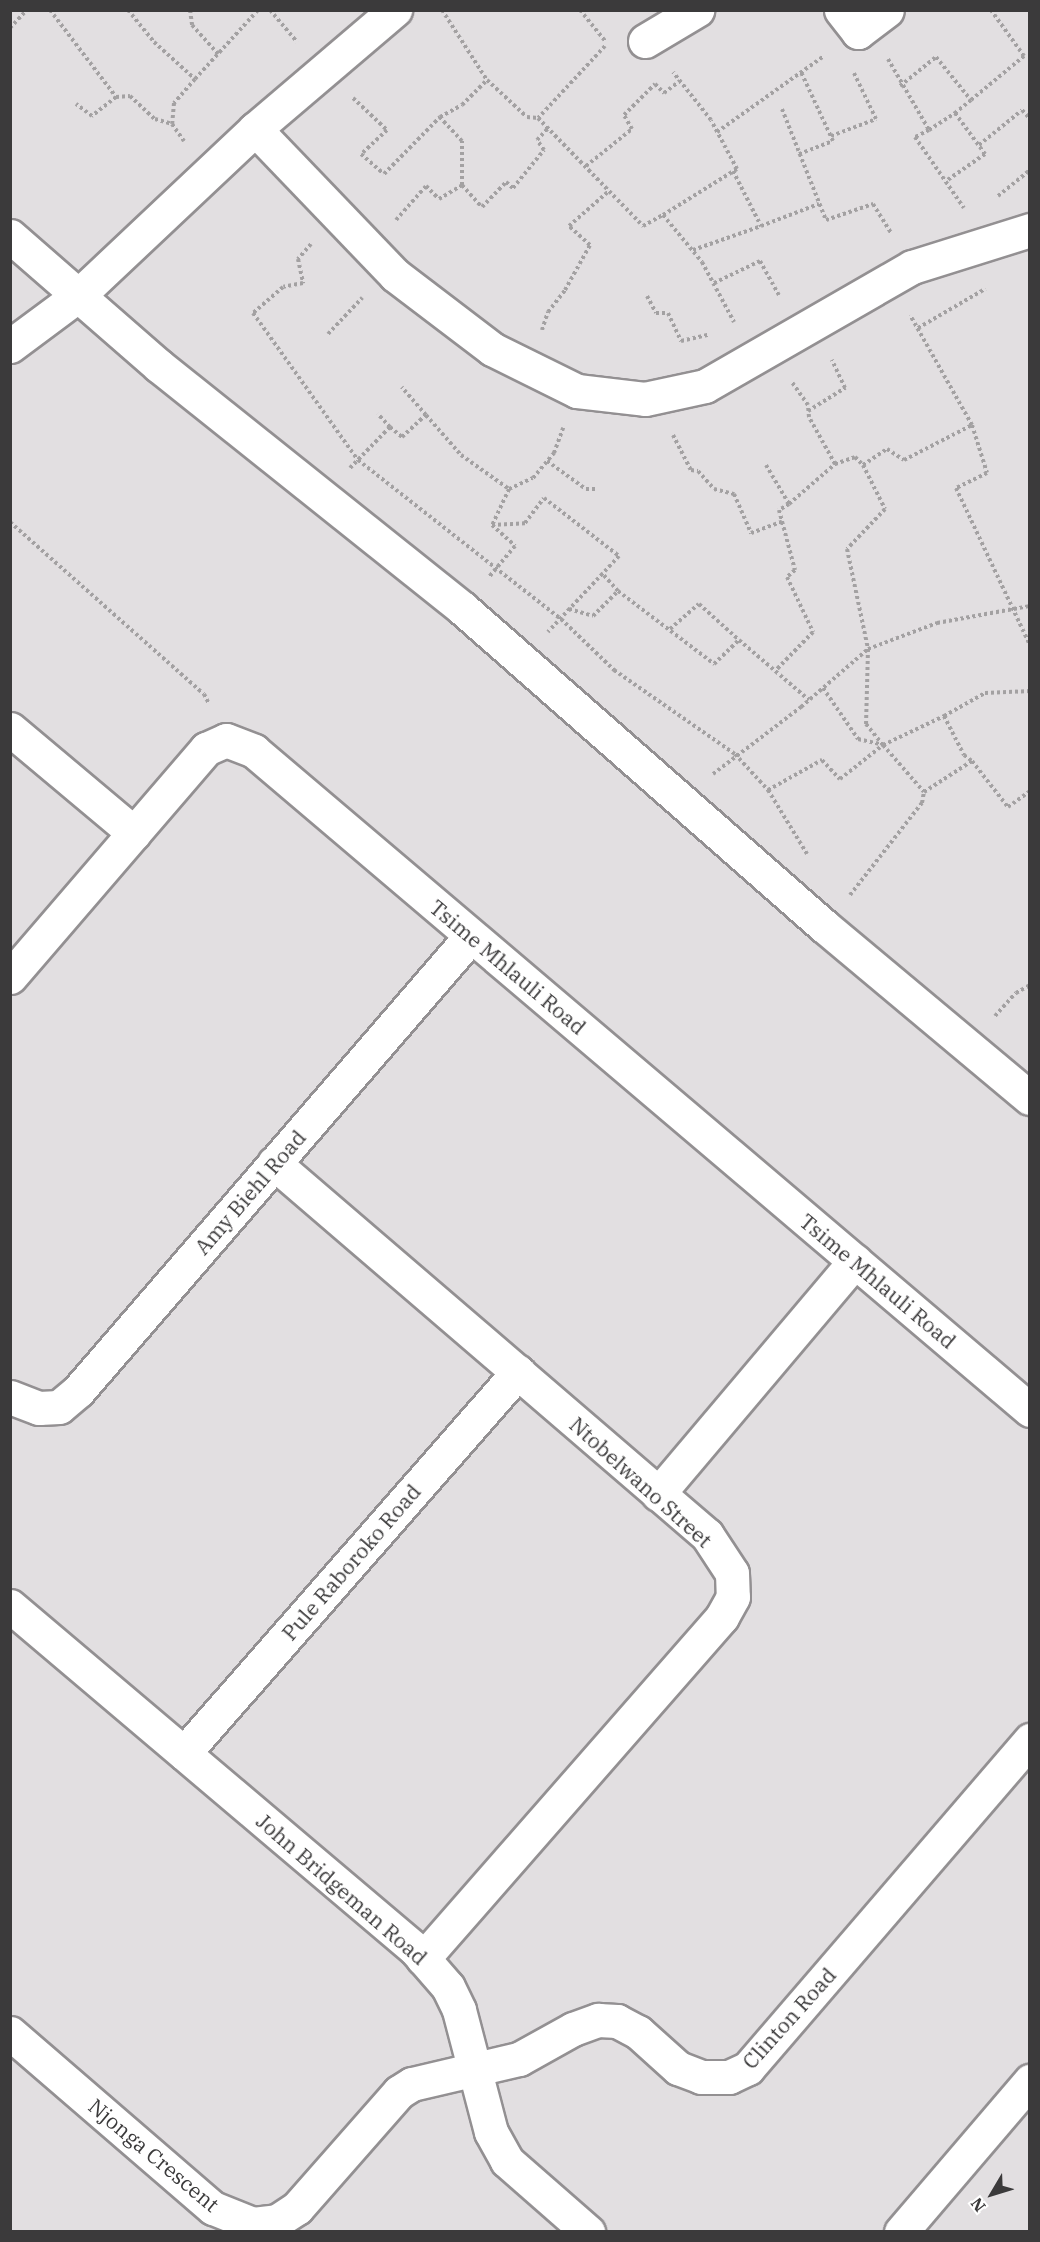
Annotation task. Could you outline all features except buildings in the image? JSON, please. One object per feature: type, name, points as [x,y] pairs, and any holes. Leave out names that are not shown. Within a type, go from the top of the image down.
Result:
[{"type":"street","points":[[10,346],[80,294],[255,129],[395,10]]},
{"type":"street","points":[[645,42],[697,10]]},
{"type":"street","points":[[846,29],[887,10]]},
{"type":"street","points":[[255,129],[335,216],[380,260],[492,349],[577,391],[654,398],[705,386],[899,274],[985,242],[1029,230]]},
{"type":"street","points":[[10,236],[80,294],[159,366],[462,608],[824,926],[970,1046],[1029,1098]]},
{"type":"street","points":[[10,729],[134,833]]},
{"type":"street","points":[[10,976],[207,749],[226,740]]},
{"type":"street","name":"Tsime Mhlauli Road","points":[[226,740],[254,751],[1029,1410]]},
{"type":"street","name":"Amy Biehl Road","points":[[10,1397],[39,1408],[59,1407],[78,1391],[471,936]]},
{"type":"street","name":"Ntobelwano Street","points":[[274,1163],[707,1535],[732,1573],[733,1597],[722,1617],[423,1958]]},
{"type":"street","points":[[658,1494],[855,1262]]},
{"type":"street","name":"Pule Raboroko Road","points":[[184,1753],[518,1372]]},
{"type":"street","name":"John Bridgeman Road","points":[[10,1606],[423,1958],[448,1987],[476,2072],[491,2132],[507,2161],[588,2232]]},
{"type":"street","name":"Clinton Road","points":[[476,2072],[519,2059],[573,2029],[598,2020],[617,2021],[638,2032],[678,2068],[701,2077],[729,2077],[748,2068],[1029,1740]]},
{"type":"street","name":"Njonga Crescent","points":[[10,2033],[213,2208],[253,2224],[277,2221],[297,2208],[399,2092],[412,2084],[476,2072]]},
{"type":"street","points":[[901,2232],[1029,2081]]},
{"type":"path","points":[[10,28],[27,10]]},
{"type":"path","points":[[50,10],[116,97]]},
{"type":"path","points":[[128,10],[154,42],[195,79]]},
{"type":"path","points":[[190,10],[192,25],[218,54]]},
{"type":"path","points":[[172,124],[174,103],[258,10]]},
{"type":"path","points":[[270,10],[323,71],[387,130],[361,154],[384,174],[440,117],[462,105],[487,80]]},
{"type":"path","points":[[442,10],[487,80],[527,117],[538,118],[643,226],[737,169],[717,132],[680,81],[626,24],[538,118]]},
{"type":"path","points":[[580,10],[607,44]]},
{"type":"path","points":[[985,242],[915,137],[955,113],[1024,56],[991,10]]},
{"type":"path","points":[[717,132],[801,72],[846,29]]},
{"type":"path","points":[[846,29],[894,64],[900,86],[929,130]]},
{"type":"path","points":[[831,135],[876,119],[846,29]]},
{"type":"path","points":[[900,86],[936,57],[971,100]]},
{"type":"path","points":[[799,153],[833,141],[801,72]]},
{"type":"path","points":[[586,166],[632,129],[624,115],[655,84],[664,93],[680,81]]},
{"type":"path","points":[[76,104],[92,116],[116,97],[130,96],[155,119],[172,124],[207,175]]},
{"type":"path","points":[[782,109],[826,220],[873,204],[918,328],[972,425],[987,473],[956,488],[1029,645]]},
{"type":"path","points":[[979,145],[1022,110],[1029,119]]},
{"type":"path","points":[[946,181],[985,154],[955,113]]},
{"type":"path","points":[[440,117],[462,141],[462,185],[482,207],[506,182],[513,188],[544,150],[537,140],[548,128]]},
{"type":"path","points":[[733,171],[761,226]]},
{"type":"path","points":[[328,334],[380,260],[426,186],[439,199],[462,185]]},
{"type":"path","points":[[529,369],[548,312],[566,290],[590,245],[569,226],[609,191]]},
{"type":"path","points":[[693,250],[819,204]]},
{"type":"path","points":[[663,215],[693,250],[714,283],[751,359]]},
{"type":"path","points":[[335,216],[298,259],[303,283],[283,287],[253,313],[358,460],[561,619],[614,670],[735,754],[768,790],[813,862]]},
{"type":"path","points":[[714,283],[760,261],[806,326],[845,388],[808,411]]},
{"type":"path","points":[[918,328],[988,287]]},
{"type":"path","points":[[647,296],[656,313],[668,313],[681,341],[709,335],[751,359],[808,411],[835,464]]},
{"type":"path","points":[[402,387],[461,455],[509,489]]},
{"type":"path","points":[[492,525],[509,489],[533,478],[554,453],[577,391]]},
{"type":"path","points":[[654,398],[690,470],[698,471],[714,489],[734,494],[751,533],[782,522]]},
{"type":"path","points":[[378,414],[402,437],[426,415]]},
{"type":"path","points":[[863,465],[887,449],[904,460],[972,425]]},
{"type":"path","points":[[323,497],[390,427]]},
{"type":"path","points":[[776,670],[813,632],[787,577],[795,570],[779,510],[835,464],[855,457],[863,465],[885,510],[847,549],[868,649],[866,724],[924,792]]},
{"type":"path","points":[[547,461],[586,489],[597,489]]},
{"type":"path","points":[[766,465],[789,504]]},
{"type":"path","points":[[492,525],[525,523],[544,498],[619,556],[523,660]]},
{"type":"path","points":[[10,522],[204,694],[226,740]]},
{"type":"path","points":[[462,608],[516,546],[492,525]]},
{"type":"path","points":[[602,573],[618,591],[714,664],[739,640]]},
{"type":"path","points":[[569,609],[592,616],[618,591]]},
{"type":"path","points":[[670,630],[699,604],[809,700]]},
{"type":"path","points":[[683,800],[735,754],[809,700],[868,649],[938,623],[1029,606]]},
{"type":"path","points":[[823,688],[858,739],[883,745]]},
{"type":"path","points":[[768,790],[822,760],[840,779],[883,745],[944,716],[985,693],[1029,691]]},
{"type":"path","points":[[944,716],[964,755],[972,761],[1008,807],[1029,791]]},
{"type":"path","points":[[824,926],[922,803],[924,792],[972,761]]},
{"type":"path","points":[[970,1046],[1016,993],[1029,985]]}]
